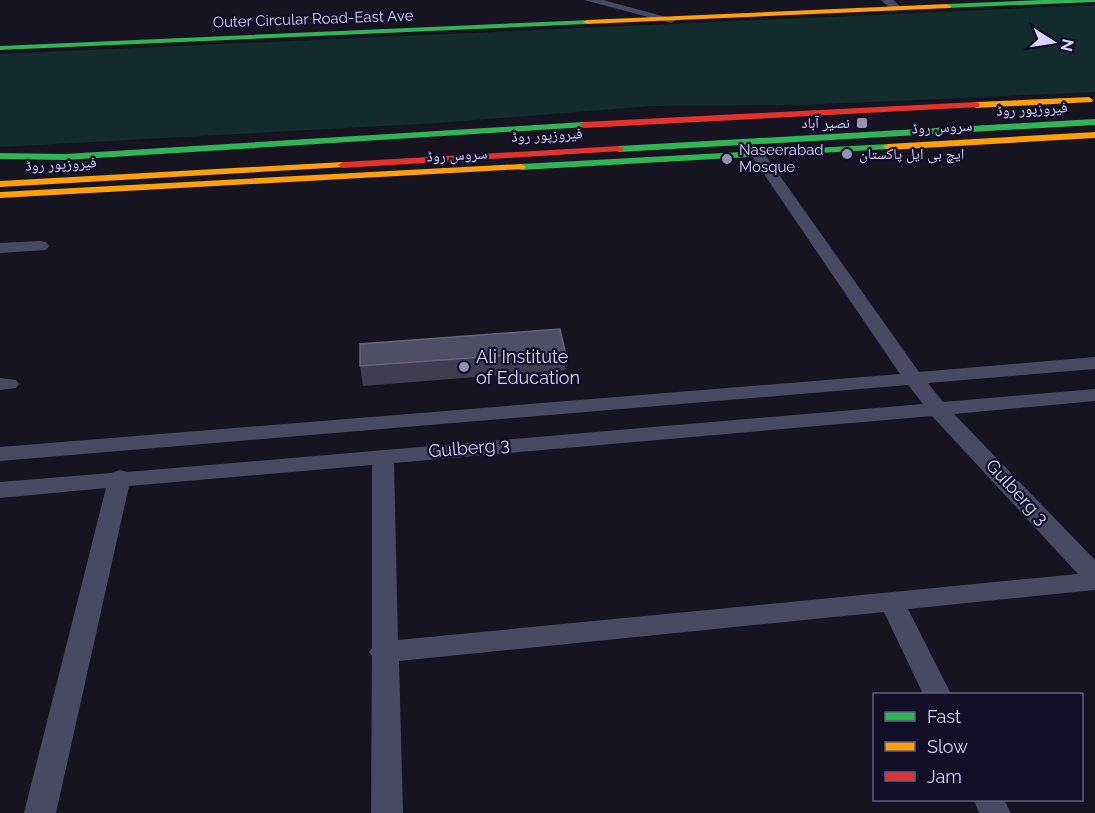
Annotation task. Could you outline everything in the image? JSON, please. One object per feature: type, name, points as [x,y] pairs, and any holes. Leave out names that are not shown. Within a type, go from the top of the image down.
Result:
[{"type":"street","points":[[589,0],[671,20]]},
{"type":"street","name":"Outer Circular Road-East Ave","points":[[0,48],[671,20],[892,4],[1095,0]]},
{"type":"street","points":[[662,7],[671,20]]},
{"type":"street","name":"فیروزپور روڈ","points":[[0,156],[65,157],[642,122],[1095,99]]},
{"type":"street","name":"فیروزپور روڈ","points":[[0,184],[1095,122]]},
{"type":"street","name":"سروس روڈ","points":[[0,195],[1095,135]]},
{"type":"street","points":[[507,169],[632,147]]},
{"type":"street","points":[[758,155],[914,379],[938,408]]},
{"type":"street","points":[[0,162],[65,157]]},
{"type":"street","points":[[0,248],[40,246]]},
{"type":"street","points":[[0,454],[1095,363]]},
{"type":"street","name":"Gulberg 3","points":[[0,490],[120,477],[1095,395]]},
{"type":"street","name":"Gulberg 3","points":[[938,408],[1095,576]]},
{"type":"street","points":[[383,455],[383,652],[387,813]]},
{"type":"street","points":[[40,813],[120,477]]},
{"type":"street","points":[[383,652],[1095,581]]},
{"type":"street","points":[[892,602],[937,693]]},
{"type":"green space","points":[[1095,5],[1095,92],[800,105],[652,106],[438,123],[0,147],[0,54]]},
{"type":"building","points":[[560,329],[565,351],[360,366],[360,344]]},
{"type":"traffic: fast","points":[[947,6],[1095,0]]},
{"type":"traffic: fast","points":[[0,48],[587,22]]},
{"type":"traffic: fast","points":[[619,149],[1095,122]]},
{"type":"traffic: fast","points":[[0,156],[65,157],[584,125]]},
{"type":"traffic: fast","points":[[521,167],[888,147]]},
{"type":"traffic: slow","points":[[587,22],[947,6]]},
{"type":"traffic: slow","points":[[976,105],[1089,100]]},
{"type":"traffic: slow","points":[[888,147],[1095,135]]},
{"type":"traffic: slow","points":[[0,184],[343,165]]},
{"type":"traffic: slow","points":[[0,195],[521,167]]},
{"type":"traffic: jam","points":[[584,125],[976,105]]},
{"type":"traffic: jam","points":[[343,165],[619,149]]},
{"type":"place","name":"نصیر آباد","points":[[862,123]]},
{"type":"place","name":"ایچ بی ایل پاکستان","points":[[847,154]]},
{"type":"place","name":"Naseerabad Mosque","points":[[727,159]]},
{"type":"place","name":"Ali Institute of Education","points":[[464,367]]}]
